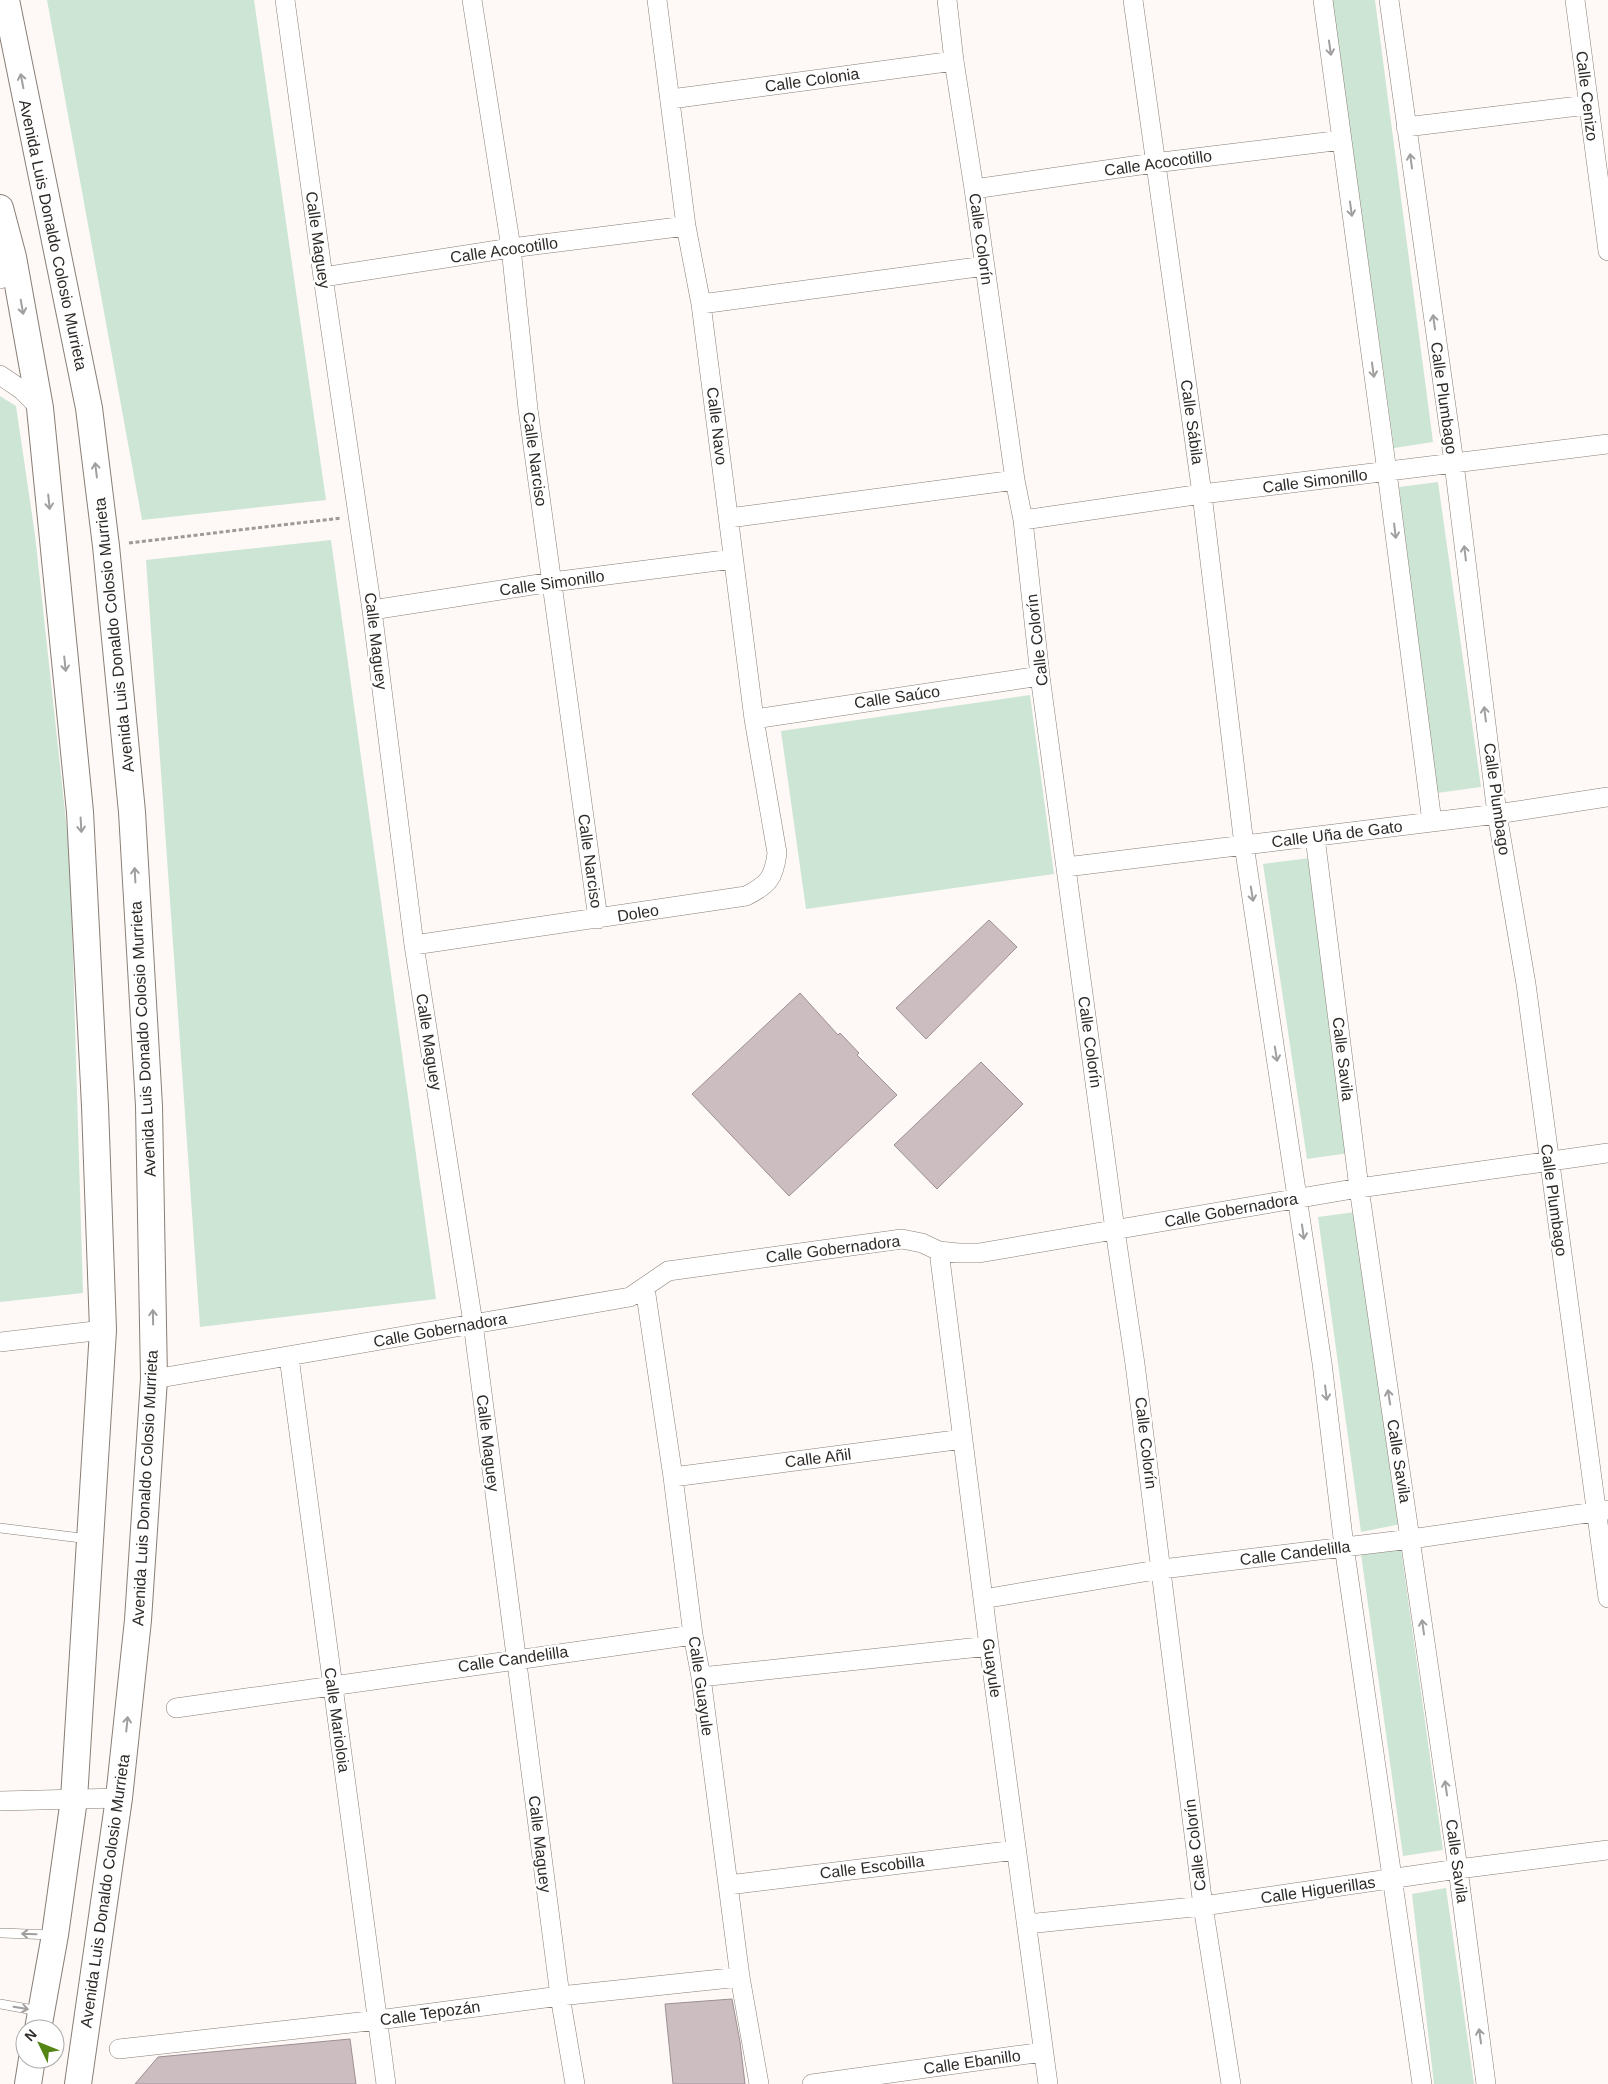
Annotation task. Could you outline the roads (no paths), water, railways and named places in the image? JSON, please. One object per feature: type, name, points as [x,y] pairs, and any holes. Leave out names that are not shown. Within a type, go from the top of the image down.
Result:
[{"type":"main road","name":"Avenida Luis Donaldo Colosio Murrieta","points":[[6,0],[89,408],[106,546],[132,812],[148,1097],[154,1379],[138,1620],[119,1798],[78,2084]]},
{"type":"main road","points":[[0,208],[13,257],[40,408],[80,812],[95,1106],[102,1330],[74,1800],[55,1935],[40,2019]]},
{"type":"main road","points":[[28,2084],[30,2069]]},
{"type":"street","name":"Calle Maguey","points":[[285,0],[372,610],[414,945],[473,1323],[560,1996],[574,2084]]},
{"type":"street","name":"Calle Narciso","points":[[472,0],[511,248],[528,409],[598,919]]},
{"type":"street","name":"Calle Navo","points":[[657,0],[686,226],[702,304],[754,719],[777,853]]},
{"type":"street","name":"Calle Colorín","points":[[947,0],[954,61],[1015,480],[1023,520],[1040,676],[1115,1230],[1137,1373],[1203,1906],[1231,2084]]},
{"type":"street","name":"Calle Sábila","points":[[1133,0],[1154,163],[1202,494],[1244,845]]},
{"type":"street","points":[[1323,0],[1432,822]]},
{"type":"street","name":"Calle Plumbago","points":[[1389,0],[1454,464],[1498,814],[1526,984],[1549,1162],[1602,1511],[1608,1598]]},
{"type":"street","name":"Calle Cenizo","points":[[1575,0],[1587,105],[1608,251]]},
{"type":"street","name":"Calle Colonia","points":[[671,99],[954,61]]},
{"type":"street","points":[[1406,127],[1587,105]]},
{"type":"street","name":"Calle Acocotillo","points":[[974,189],[1154,163],[1342,140]]},
{"type":"street","name":"Calle Acocotillo","points":[[323,277],[511,248],[686,226]]},
{"type":"street","points":[[0,279],[13,257]]},
{"type":"street","points":[[702,304],[985,266]]},
{"type":"street","points":[[0,375],[22,390],[40,408]]},
{"type":"street","name":"Calle Simonillo","points":[[1023,520],[1202,494],[1608,444]]},
{"type":"street","points":[[729,518],[1015,480]]},
{"type":"street","name":"Calle Simonillo","points":[[372,610],[552,582],[733,560]]},
{"type":"street","name":"Calle Saúco","points":[[754,719],[1040,676]]},
{"type":"street","name":"Calle Uña de Gato","points":[[1066,867],[1498,814],[1608,797]]},
{"type":"street","name":"Calle Savila","points":[[1315,836],[1359,1188],[1458,1869],[1486,2084]]},
{"type":"street","points":[[1244,845],[1322,1363],[1344,1546],[1394,1879],[1422,2084]]},
{"type":"street","name":"Doleo","points":[[414,945],[746,896],[763,888],[774,872],[777,853]]},
{"type":"street","name":"Calle Gobernadora","points":[[154,1379],[630,1297],[668,1271],[902,1239],[922,1243],[939,1251],[979,1253],[1359,1188],[1608,1153]]},
{"type":"street","name":"Guayule","points":[[939,1251],[989,1646],[1048,2084]]},
{"type":"street","name":"Calle Guayule","points":[[645,1288],[673,1477],[693,1635],[701,1677],[740,1977],[759,2084]]},
{"type":"street","points":[[0,1342],[102,1330]]},
{"type":"street","name":"Calle Marioloia","points":[[289,1357],[386,2084]]},
{"type":"street","name":"Calle Añil","points":[[673,1477],[963,1439]]},
{"type":"street","name":"Calle Candelilla","points":[[983,1599],[1162,1569],[1411,1539],[1602,1511]]},
{"type":"street","name":"Calle Candelilla","points":[[176,1708],[516,1658],[693,1635]]},
{"type":"street","points":[[701,1677],[989,1646]]},
{"type":"street","points":[[0,1801],[119,1798]]},
{"type":"street","name":"Calle Escobilla","points":[[728,1885],[1016,1850]]},
{"type":"street","name":"Calle Higuerillas","points":[[1027,1924],[1203,1906],[1458,1869],[1608,1850]]},
{"type":"street","name":"Calle Tepozán","points":[[119,2049],[378,2020],[560,1996],[740,1977]]},
{"type":"street","name":"Calle Ebanillo","points":[[812,2084],[1043,2052]]},
{"type":"lane","points":[[0,1528],[90,1539]]},
{"type":"lane","points":[[2,1933],[55,1935]]},
{"type":"lane","points":[[0,2004],[38,2019]]}]
